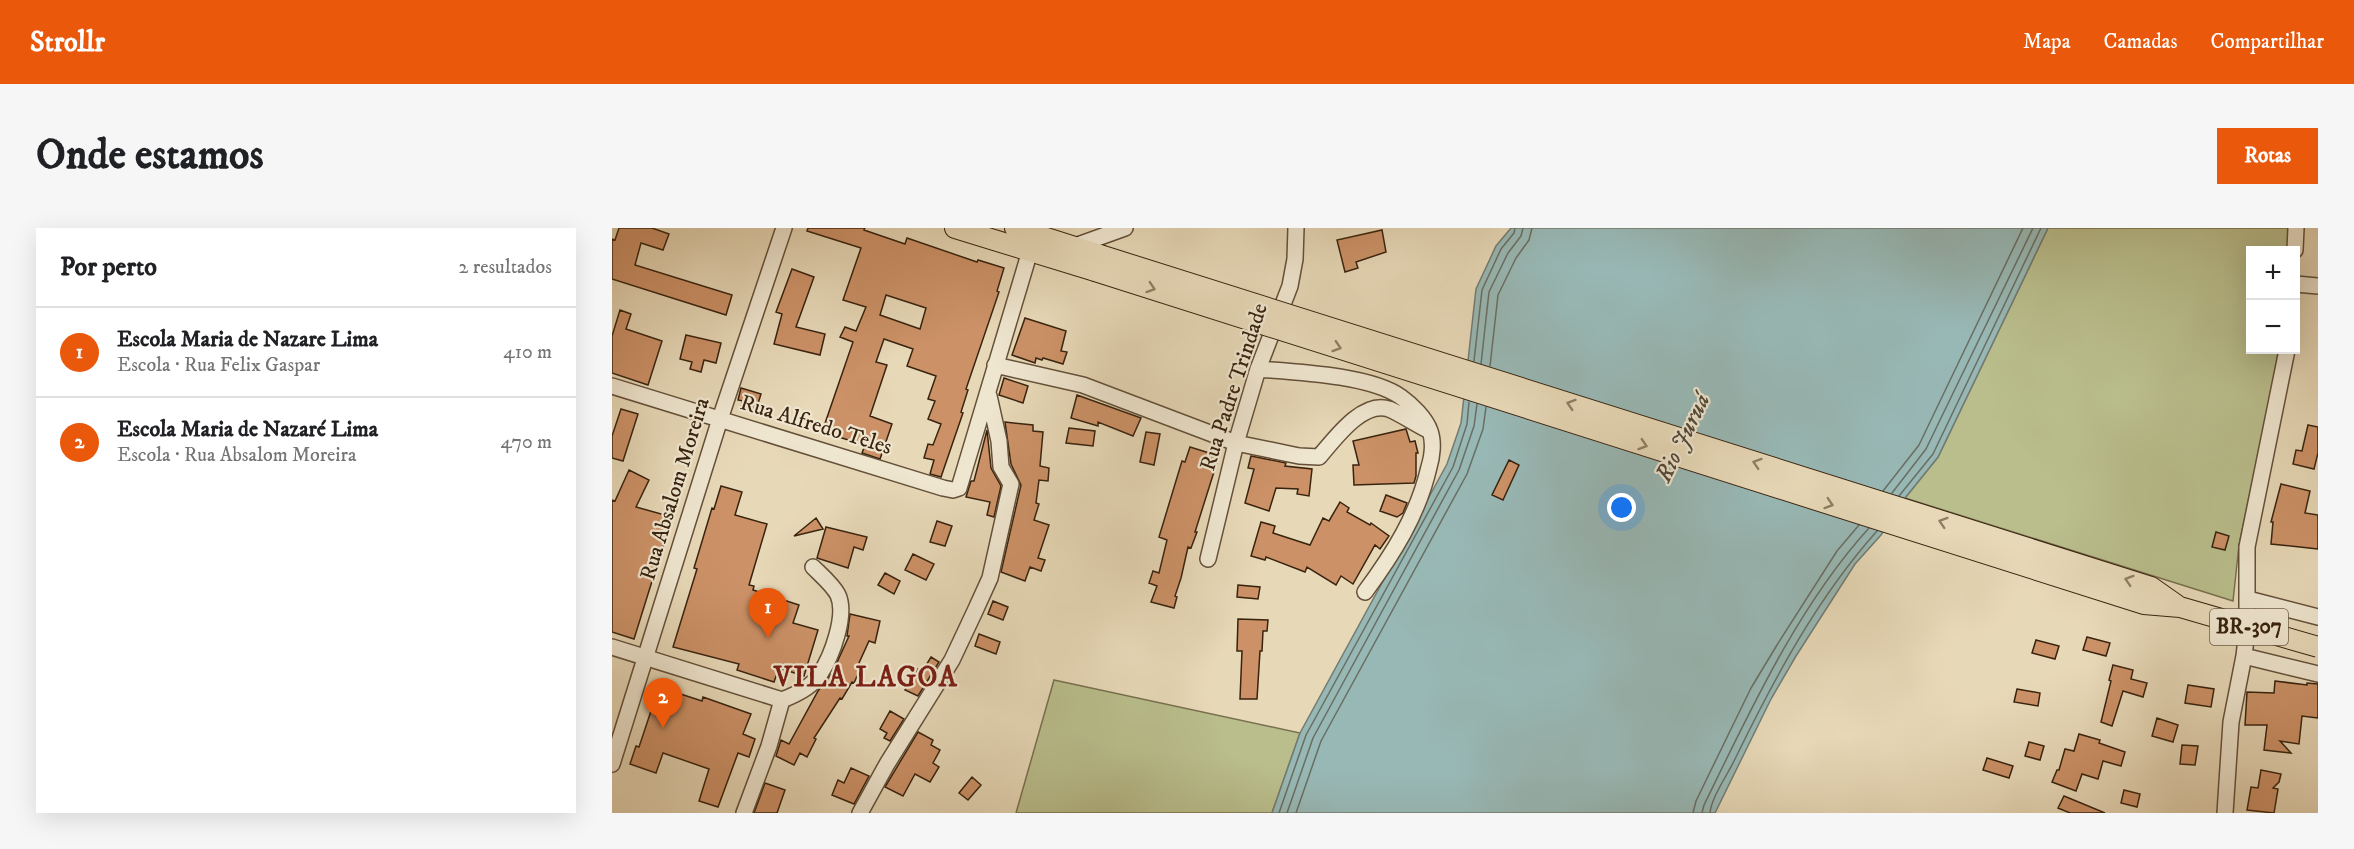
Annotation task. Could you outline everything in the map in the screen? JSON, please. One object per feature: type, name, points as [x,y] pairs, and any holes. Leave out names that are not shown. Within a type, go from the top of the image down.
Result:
[{"type":"main road","name":"BR-307","points":[[955,228],[1089,250],[2144,604],[2180,607],[2318,647]]},
{"type":"main road","name":"BR-307","points":[[1015,228],[1032,242]]},
{"type":"street","name":"Rua Absalom Moreira","points":[[612,764],[720,419],[784,228]]},
{"type":"street","points":[[1089,250],[1125,228]]},
{"type":"street","name":"Rua Padre Trindade","points":[[1208,559],[1236,442],[1258,369],[1290,286],[1295,259],[1296,228]]},
{"type":"street","points":[[2295,246],[2296,228]]},
{"type":"street","points":[[860,813],[887,764],[952,660],[990,578],[1011,484],[1001,467],[999,441],[988,393],[1032,242]]},
{"type":"street","points":[[2300,284],[2318,286]]},
{"type":"street","points":[[2225,813],[2231,722],[2244,656],[2248,599],[2247,547],[2286,354]]},
{"type":"street","points":[[995,365],[1083,385],[1236,442],[1299,456],[1318,457],[1365,410],[1387,408],[1430,431]]},
{"type":"street","points":[[1258,369],[1330,375],[1381,387],[1400,396],[1416,411],[1430,431],[1432,454],[1423,494],[1410,523],[1384,567],[1365,592]]},
{"type":"street","name":"Rua Alfredo Teles","points":[[612,386],[952,490],[959,488],[988,393]]},
{"type":"street","points":[[744,813],[769,746],[782,700],[806,687],[820,675],[837,634],[842,612],[837,594],[813,567]]},
{"type":"street","points":[[2248,599],[2318,617]]},
{"type":"street","points":[[612,647],[782,700]]},
{"type":"street","points":[[2244,656],[2318,674]]},
{"type":"green space","points":[[2048,228],[2289,228],[2288,246],[2246,246],[2246,354],[2279,354],[2239,545],[2233,601],[1905,498],[1938,457]]},
{"type":"green space","points":[[1054,680],[1300,733],[1272,813],[1016,813]]},
{"type":"water","name":"Rio Juruá","points":[[1511,228],[2048,228],[1938,457],[1905,498],[1881,535],[1855,564],[1796,656],[1771,699],[1715,813],[1272,813],[1300,733],[1447,464],[1461,423],[1476,289],[1496,246]]},
{"type":"building","points":[[619,228],[652,228],[669,234],[663,250],[641,243],[635,265],[732,295],[726,315],[612,279],[612,239],[615,240]]},
{"type":"building","points":[[808,228],[865,228],[864,230],[905,244],[907,238],[977,262],[978,260],[1004,268],[997,291],[999,292],[966,389],[968,390],[961,412],[963,413],[941,477],[930,474],[934,460],[924,458],[928,444],[933,445],[941,424],[928,419],[935,401],[928,399],[936,376],[907,366],[913,349],[884,339],[876,362],[887,365],[870,416],[892,424],[880,459],[862,453],[865,445],[822,432],[853,342],[840,337],[845,327],[856,331],[866,307],[843,300],[861,248],[807,231]],"holes":[[[886,295],[926,308],[920,329],[880,315]]]},
{"type":"building","points":[[1382,230],[1386,252],[1356,262],[1358,268],[1345,272],[1337,240]]},
{"type":"building","points":[[792,269],[814,277],[796,327],[825,334],[820,355],[774,344],[782,314],[776,312]]},
{"type":"building","points":[[620,310],[631,314],[626,329],[662,341],[648,385],[612,373],[612,336]]},
{"type":"building","points":[[1025,318],[1066,331],[1061,351],[1067,352],[1063,364],[1043,358],[1042,360],[1036,358],[1035,363],[1012,355]]},
{"type":"building","points":[[686,335],[721,343],[716,363],[704,360],[701,372],[690,369],[692,362],[680,359]]},
{"type":"building","points":[[1004,378],[1028,386],[1023,403],[999,395]]},
{"type":"building","points":[[741,388],[761,394],[755,413],[740,409],[743,401],[738,400]]},
{"type":"building","points":[[1077,395],[1141,418],[1133,436],[1098,422],[1098,426],[1071,418]]},
{"type":"building","points":[[621,409],[638,414],[623,461],[612,458],[612,436]]},
{"type":"building","points":[[1005,422],[1033,425],[1033,431],[1043,432],[1040,466],[1049,468],[1048,481],[1039,480],[1036,503],[1039,504],[1034,520],[1049,525],[1038,558],[1045,560],[1041,571],[1030,567],[1025,581],[1001,572],[1021,485],[1011,464]]},
{"type":"building","points":[[2308,425],[2318,427],[2318,453],[2314,469],[2293,464],[2296,450],[2302,451]]},
{"type":"building","points":[[1069,428],[1095,431],[1093,446],[1066,443]]},
{"type":"building","points":[[1406,429],[1410,442],[1415,441],[1418,453],[1416,453],[1414,483],[1354,485],[1353,465],[1359,465],[1353,441]]},
{"type":"building","points":[[987,430],[991,468],[1001,486],[994,517],[987,515],[990,502],[966,497],[971,481],[974,481]]},
{"type":"building","points":[[1146,432],[1160,434],[1154,465],[1140,462]]},
{"type":"building","points":[[1190,447],[1219,456],[1195,532],[1197,532],[1191,548],[1188,547],[1174,608],[1151,602],[1157,586],[1149,583],[1153,571],[1159,573],[1167,540],[1159,537],[1182,461],[1185,462]]},
{"type":"building","points":[[1251,456],[1286,463],[1285,466],[1312,469],[1309,496],[1297,494],[1298,489],[1276,488],[1269,511],[1245,503],[1254,469],[1248,468]]},
{"type":"building","points":[[1509,460],[1519,465],[1503,500],[1492,495]]},
{"type":"building","points":[[629,470],[649,480],[636,507],[672,517],[634,639],[612,632],[612,500],[615,501]]},
{"type":"building","points":[[2281,484],[2310,491],[2305,513],[2318,515],[2318,549],[2271,544],[2273,522],[2271,522]]},
{"type":"building","points":[[721,486],[742,492],[735,515],[767,524],[749,585],[754,586],[753,590],[799,605],[793,623],[818,630],[804,676],[779,668],[774,682],[737,670],[739,664],[673,647],[697,569],[694,568]]},
{"type":"building","points":[[1386,495],[1407,503],[1403,513],[1397,517],[1380,511]]},
{"type":"building","points":[[1340,502],[1349,508],[1347,512],[1370,525],[1371,523],[1389,536],[1380,549],[1375,545],[1353,584],[1341,576],[1336,585],[1307,567],[1305,572],[1266,557],[1265,560],[1251,556],[1261,522],[1275,526],[1273,533],[1310,545],[1323,518],[1329,521]]},
{"type":"building","points":[[816,518],[823,529],[794,536]]},
{"type":"building","points":[[937,521],[952,526],[945,546],[930,542]]},
{"type":"building","points":[[826,527],[867,537],[863,550],[854,547],[848,568],[817,558]]},
{"type":"building","points":[[2216,532],[2229,536],[2225,550],[2212,547]]},
{"type":"building","points":[[913,554],[934,564],[926,580],[905,570]]},
{"type":"building","points":[[885,573],[900,581],[894,594],[878,585]]},
{"type":"building","points":[[1238,585],[1260,587],[1258,599],[1237,597]]},
{"type":"building","points":[[993,601],[1008,607],[1003,620],[988,614]]},
{"type":"building","points":[[850,614],[880,621],[875,643],[869,641],[859,663],[862,665],[854,683],[852,682],[842,699],[840,698],[814,738],[816,739],[807,757],[800,753],[794,765],[776,756],[781,740],[789,744],[818,691],[833,671],[849,636],[847,636]]},
{"type":"building","points":[[1238,619],[1268,620],[1267,631],[1263,631],[1262,651],[1260,651],[1257,699],[1240,699],[1242,651],[1237,651]]},
{"type":"building","points":[[979,634],[1000,642],[996,654],[975,646]]},
{"type":"building","points":[[2087,637],[2110,643],[2106,656],[2083,650]]},
{"type":"building","points":[[2036,640],[2059,646],[2055,659],[2032,653]]},
{"type":"building","points":[[931,657],[939,662],[918,696],[905,690],[918,669],[922,672]]},
{"type":"building","points":[[2113,665],[2133,670],[2131,679],[2147,683],[2143,697],[2123,691],[2112,726],[2101,722]]},
{"type":"building","points":[[2275,681],[2318,684],[2318,718],[2302,716],[2299,744],[2280,741],[2291,753],[2264,750],[2267,725],[2245,725],[2247,692],[2274,693]]},
{"type":"building","points":[[2188,685],[2214,689],[2211,707],[2185,703]]},
{"type":"building","points":[[659,687],[702,701],[703,697],[751,714],[743,734],[755,739],[749,757],[738,753],[718,807],[699,801],[709,769],[663,753],[656,773],[630,764],[636,746],[639,747]]},
{"type":"building","points":[[2017,689],[2040,693],[2038,706],[2014,702]]},
{"type":"building","points":[[890,711],[904,719],[890,741],[884,738],[887,733],[880,729]]},
{"type":"building","points":[[2157,718],[2178,725],[2173,742],[2152,736]]},
{"type":"building","points":[[918,732],[933,740],[931,745],[940,750],[933,763],[939,767],[930,782],[915,774],[903,796],[885,787]]},
{"type":"building","points":[[2079,734],[2100,740],[2099,743],[2125,752],[2121,766],[2103,761],[2098,779],[2082,774],[2076,791],[2052,782],[2059,770],[2065,749],[2074,751]]},
{"type":"building","points":[[2029,742],[2044,746],[2040,760],[2025,756]]},
{"type":"building","points":[[2182,745],[2198,746],[2195,765],[2180,764]]},
{"type":"building","points":[[1987,758],[2013,766],[2009,778],[1983,770]]},
{"type":"building","points":[[851,768],[869,776],[854,804],[832,795],[838,780],[844,783]]},
{"type":"building","points":[[2261,770],[2281,774],[2279,782],[2273,788],[2278,789],[2274,813],[2247,810],[2251,787],[2258,788]]},
{"type":"building","points":[[972,777],[981,785],[968,800],[959,793]]},
{"type":"building","points":[[765,783],[785,790],[777,813],[754,813]]},
{"type":"building","points":[[2124,790],[2140,794],[2137,807],[2121,803]]},
{"type":"building","points":[[2064,796],[2105,813],[2070,813],[2058,808]]},
{"type":"place","name":"Escola Maria de Nazare Lima","points":[[768,638]]},
{"type":"place","name":"Escola Maria de Nazaré Lima","points":[[663,728]]},
{"type":"district","name":"VILA LAGOA","points":[[866,677]]}]
